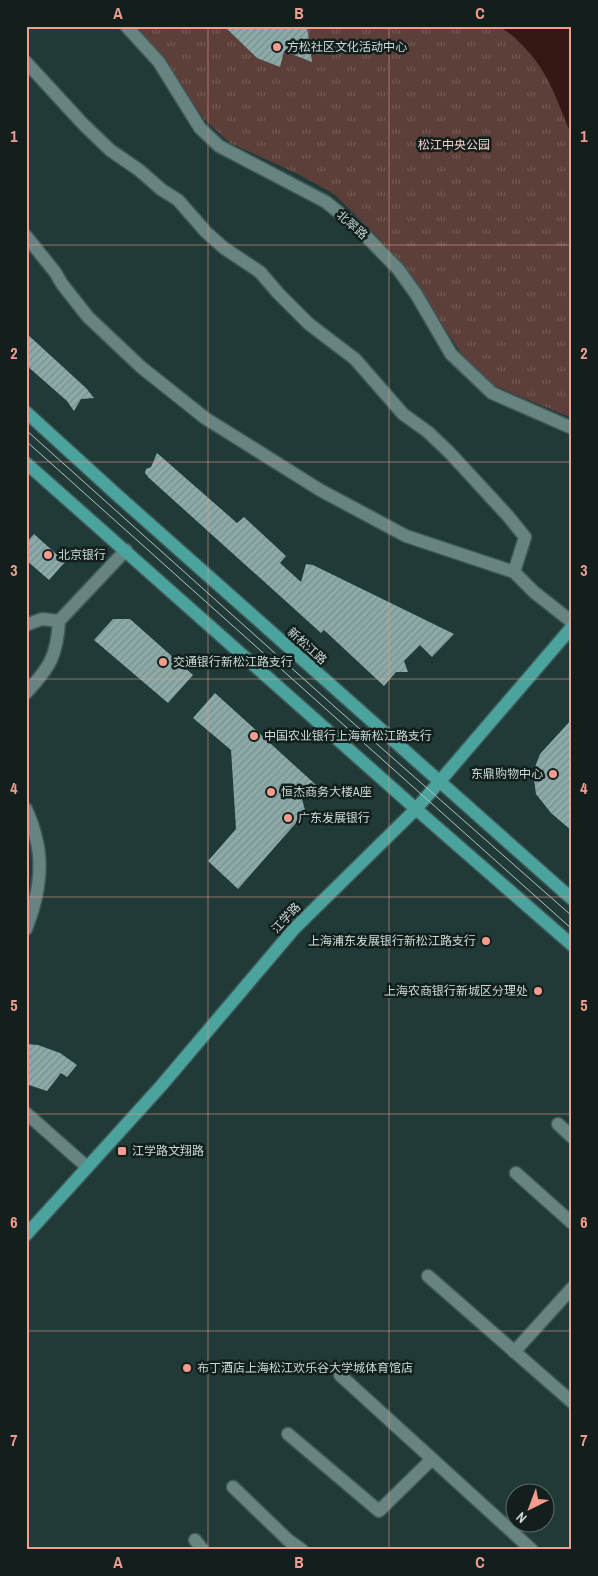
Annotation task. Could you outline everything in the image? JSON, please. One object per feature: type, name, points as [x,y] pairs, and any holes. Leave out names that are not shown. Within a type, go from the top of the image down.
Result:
[{"type":"main road","name":"新松江路","points":[[26,412],[572,900]]},
{"type":"main road","points":[[26,463],[572,945]]},
{"type":"main road","name":"江学路","points":[[26,1234],[161,1086],[294,929],[416,809],[438,781],[572,627]]},
{"type":"street","name":"北翠路","points":[[126,26],[159,62],[200,128],[219,146],[326,202],[359,228],[398,269],[416,294],[451,354],[492,393],[572,428]]},
{"type":"street","points":[[26,62],[83,124],[110,150],[178,200],[206,232],[224,248],[260,272],[309,324],[355,359],[403,414],[428,432],[456,460],[525,537],[514,572]]},
{"type":"street","points":[[26,236],[88,317],[141,367],[205,418],[320,490],[406,536],[514,572],[534,592],[572,622]]},
{"type":"street","points":[[26,694],[52,661],[58,643],[60,621],[126,550]]},
{"type":"street","points":[[26,625],[42,619],[60,621]]},
{"type":"street","points":[[26,809],[37,840],[40,878],[34,909],[26,929]]},
{"type":"street","points":[[26,1113],[87,1167]]},
{"type":"street","points":[[558,1124],[572,1137]]},
{"type":"street","points":[[516,1173],[572,1223]]},
{"type":"street","points":[[428,1276],[572,1402]]},
{"type":"street","points":[[514,1352],[572,1288]]},
{"type":"street","points":[[340,1375],[532,1550]]},
{"type":"street","points":[[288,1434],[379,1511],[432,1459]]},
{"type":"street","points":[[233,1487],[288,1540],[302,1550]]},
{"type":"green space","name":"松江中央公园","points":[[136,26],[572,26],[572,418],[495,386],[461,353],[404,266],[375,234],[334,194],[296,173],[230,143],[204,119],[165,60]]},
{"type":"shaded area","points":[[497,26],[572,26],[572,136],[552,88],[539,65],[516,39]]},
{"type":"building","name":"方松社区文化活动中心","points":[[224,26],[307,26],[312,62],[284,51],[280,67],[257,58]]},
{"type":"building","points":[[26,333],[86,388],[94,398],[81,399],[74,411],[67,401],[26,365]]},
{"type":"building","points":[[157,453],[237,523],[244,517],[286,556],[280,563],[301,582],[306,564],[313,565],[454,634],[432,657],[420,645],[404,661],[408,672],[396,672],[384,686],[324,630],[321,633],[149,478],[145,473],[146,469],[151,467]]},
{"type":"building","points":[[34,534],[65,562],[49,580],[26,560],[26,543]]},
{"type":"building","points":[[113,619],[130,619],[193,675],[168,703],[94,640]]},
{"type":"building","name":"恒杰商务大楼A座","points":[[215,693],[316,785],[302,799],[305,810],[303,815],[238,889],[208,861],[236,829],[231,750],[193,718]]},
{"type":"building","name":"东鼎购物中心","points":[[572,719],[572,831],[551,813],[536,794],[534,780],[535,767],[540,754]]},
{"type":"building","points":[[26,1044],[38,1045],[60,1053],[77,1065],[67,1077],[61,1073],[47,1091],[26,1084]]},
{"type":"tram line","points":[[26,430],[572,916]]},
{"type":"tram line","points":[[26,441],[572,929]]},
{"type":"place","name":"方松社区文化活动中心","points":[[277,47]]},
{"type":"place","name":"北京银行","points":[[48,555]]},
{"type":"place","name":"交通银行新松江路支行","points":[[163,662]]},
{"type":"place","name":"中国农业银行上海新松江路支行","points":[[254,736]]},
{"type":"place","name":"东鼎购物中心","points":[[553,774]]},
{"type":"place","name":"恒杰商务大楼A座","points":[[271,792]]},
{"type":"place","name":"广东发展银行","points":[[288,818]]},
{"type":"place","name":"上海浦东发展银行新松江路支行","points":[[486,941]]},
{"type":"place","name":"上海农商银行新城区分理处","points":[[538,991]]},
{"type":"place","name":"江学路文翔路","points":[[122,1151]]},
{"type":"place","name":"布丁酒店上海松江欢乐谷大学城体育馆店","points":[[187,1368]]}]
